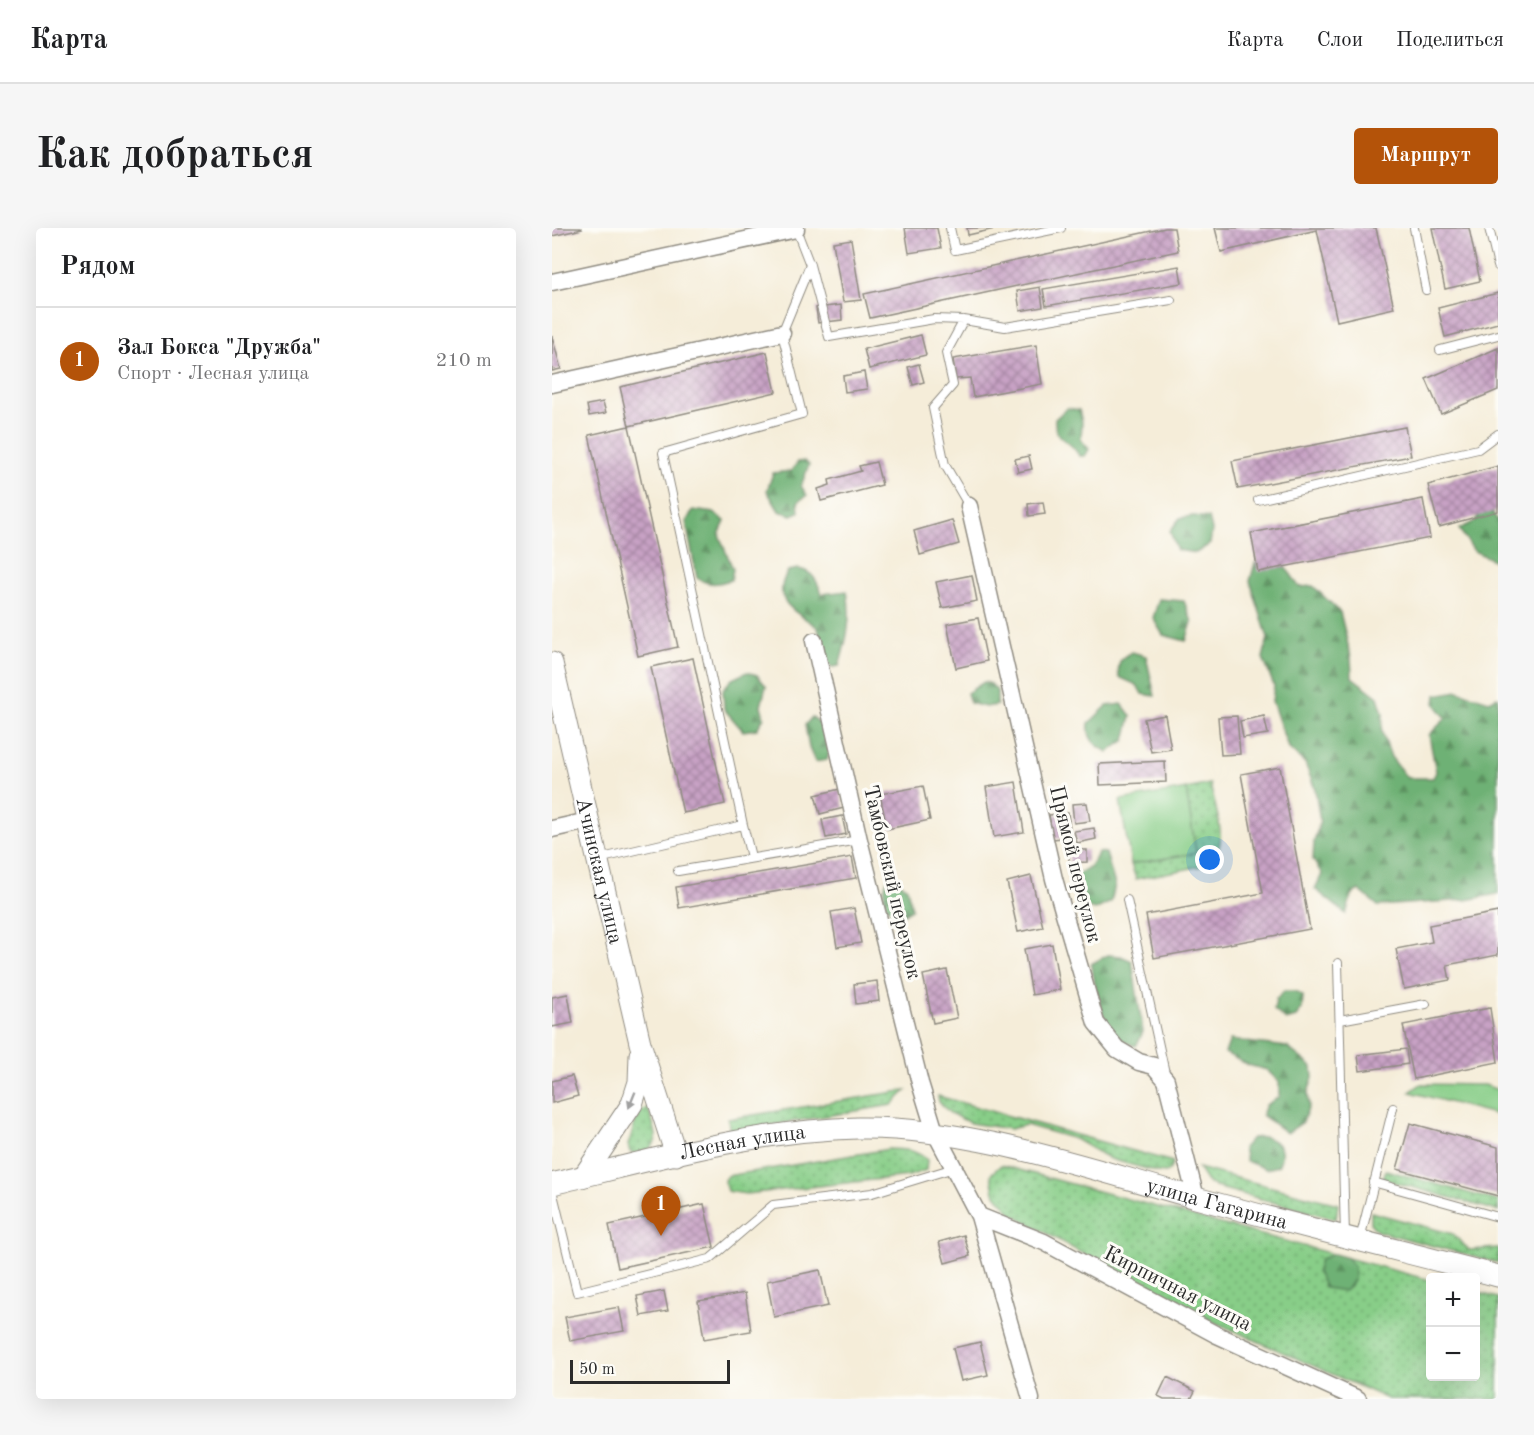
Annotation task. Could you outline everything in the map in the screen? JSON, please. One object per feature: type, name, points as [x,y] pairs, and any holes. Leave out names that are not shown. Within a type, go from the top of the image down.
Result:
[{"type":"street","points":[[552,282],[796,229]]},
{"type":"street","points":[[552,384],[782,333]]},
{"type":"street","name":"Прямой переулок","points":[[969,506],[1054,879],[1096,1023],[1117,1049],[1138,1062],[1154,1066],[1166,1080]]},
{"type":"street","name":"Тамбовский переулок","points":[[814,641],[859,840],[903,1019],[935,1132],[979,1216],[1031,1399]]},
{"type":"street","name":"Ачинская улица","points":[[552,663],[640,1043],[676,1155]]},
{"type":"street","points":[[552,829],[588,821]]},
{"type":"street","name":"Ачинская улица","points":[[584,1176],[632,1104],[639,1082],[640,1043]]},
{"type":"street","points":[[1166,1080],[1196,1198]]},
{"type":"street","name":"Лесная улица","points":[[552,1184],[676,1155],[765,1138],[858,1128],[935,1132]]},
{"type":"street","name":"улица Гагарина","points":[[935,1132],[1093,1169],[1498,1276]]},
{"type":"street","name":"Кирпичная улица","points":[[979,1216],[1044,1242],[1215,1334],[1358,1399]]},
{"type":"lane","points":[[950,228],[955,250],[1061,228]]},
{"type":"lane","points":[[1414,228],[1426,290]]},
{"type":"lane","points":[[1489,228],[1498,266]]},
{"type":"lane","points":[[796,229],[810,265],[829,337],[934,319],[964,320],[1005,327],[1172,300]]},
{"type":"lane","points":[[751,857],[663,453],[802,414],[782,333],[810,265]]},
{"type":"lane","points":[[964,320],[946,352],[953,385],[933,408],[945,465],[969,506]]},
{"type":"lane","points":[[1440,350],[1498,335]]},
{"type":"lane","points":[[1258,500],[1478,449],[1498,434]]},
{"type":"lane","points":[[596,860],[744,825]]},
{"type":"lane","points":[[678,871],[859,840]]},
{"type":"lane","points":[[1126,900],[1166,1080]]},
{"type":"lane","points":[[1338,963],[1352,1238]]},
{"type":"lane","points":[[1340,1020],[1426,1004]]},
{"type":"lane","points":[[1352,1238],[1373,1182],[1393,1108]]},
{"type":"lane","points":[[552,1190],[577,1292],[710,1259],[773,1205],[872,1193],[954,1168]]},
{"type":"lane","points":[[1373,1182],[1498,1217]]},
{"type":"green space","points":[[1067,408],[1079,410],[1082,422],[1081,440],[1089,449],[1085,456],[1079,456],[1057,433],[1055,419]]},
{"type":"green space","points":[[805,461],[809,465],[801,486],[807,495],[798,502],[799,512],[792,515],[779,511],[767,491],[773,473],[791,471],[798,462]]},
{"type":"green space","points":[[693,510],[714,513],[725,521],[719,535],[733,569],[731,580],[713,583],[697,578],[686,522]]},
{"type":"green space","points":[[1481,511],[1492,511],[1498,522],[1497,562],[1474,551],[1459,529],[1476,521]]},
{"type":"green space","points":[[1194,516],[1209,518],[1212,530],[1210,544],[1196,553],[1177,550],[1170,531],[1180,518]]},
{"type":"green space","points":[[1255,563],[1272,563],[1282,566],[1290,573],[1299,587],[1313,586],[1340,612],[1351,657],[1352,677],[1378,697],[1383,713],[1382,732],[1391,757],[1407,778],[1433,778],[1436,772],[1429,735],[1446,718],[1435,704],[1436,695],[1458,691],[1489,701],[1498,697],[1498,894],[1466,900],[1378,906],[1359,890],[1352,894],[1346,914],[1315,889],[1322,874],[1313,860],[1314,842],[1320,821],[1315,789],[1305,763],[1288,748],[1272,701],[1274,686],[1263,658],[1268,638],[1250,581]]},
{"type":"green space","points":[[798,569],[811,574],[822,594],[847,591],[848,629],[839,666],[832,667],[826,661],[818,628],[794,611],[784,599],[783,582],[788,571]]},
{"type":"green space","points":[[1159,599],[1184,601],[1192,622],[1186,641],[1163,635],[1153,618]]},
{"type":"green space","points":[[1132,652],[1146,656],[1155,696],[1142,694],[1137,685],[1119,677],[1120,662]]},
{"type":"green space","points":[[747,672],[757,675],[766,686],[761,706],[764,717],[757,729],[743,731],[724,709],[723,689],[732,679]]},
{"type":"green space","points":[[984,682],[991,684],[997,691],[997,705],[985,707],[970,703],[967,693]]},
{"type":"green space","points":[[1122,704],[1131,716],[1125,740],[1108,752],[1092,741],[1089,723],[1107,706]]},
{"type":"green space","points":[[812,717],[825,730],[829,742],[827,760],[815,762],[809,748],[805,725]]},
{"type":"green space","points":[[1210,784],[1220,827],[1219,848],[1215,857],[1207,865],[1136,879],[1131,864],[1196,853],[1186,789]]},
{"type":"green space","points":[[1186,789],[1196,853],[1131,864],[1120,800]]},
{"type":"green space","points":[[1098,852],[1106,853],[1115,885],[1111,902],[1095,910],[1081,906],[1073,891],[1072,876],[1088,867]]},
{"type":"green space","points":[[887,880],[897,881],[907,888],[912,909],[899,917],[885,901],[884,892]]},
{"type":"green space","points":[[1108,955],[1121,956],[1132,961],[1143,1032],[1136,1046],[1115,1034],[1108,1024],[1099,1001],[1091,964]]},
{"type":"green space","points":[[1284,991],[1295,991],[1303,996],[1302,1009],[1296,1017],[1286,1020],[1274,1010],[1276,999]]},
{"type":"green space","points":[[1230,1040],[1287,1047],[1312,1067],[1313,1078],[1308,1092],[1309,1106],[1303,1122],[1287,1133],[1262,1115],[1266,1105],[1279,1097],[1279,1082],[1267,1070],[1248,1065],[1225,1053]]},
{"type":"green space","points":[[1421,1084],[1485,1085],[1498,1090],[1498,1115],[1410,1092]]},
{"type":"green space","points":[[907,1090],[892,1105],[730,1132],[728,1119]]},
{"type":"green space","points":[[938,1096],[1173,1162],[1165,1173],[1158,1172],[1110,1159],[1075,1139],[1026,1125],[1010,1129],[970,1123],[950,1113],[939,1102]]},
{"type":"green space","points":[[648,1108],[655,1130],[655,1141],[646,1150],[638,1153],[630,1152],[628,1145],[639,1111]]},
{"type":"green space","points":[[1264,1137],[1274,1141],[1280,1147],[1281,1155],[1278,1166],[1266,1169],[1246,1161],[1243,1148],[1252,1138]]},
{"type":"green space","points":[[889,1149],[919,1154],[927,1160],[926,1170],[909,1176],[746,1194],[727,1191],[724,1180],[727,1176]]},
{"type":"green space","points":[[1001,1165],[1426,1279],[1426,1381],[1480,1381],[1480,1293],[1498,1298],[1498,1399],[1388,1399],[1162,1299],[1011,1213],[994,1192],[991,1174]]},
{"type":"green space","points":[[1198,1168],[1338,1204],[1336,1219],[1216,1187],[1207,1182]]},
{"type":"green space","points":[[1386,1170],[1498,1201],[1498,1211],[1383,1179]]},
{"type":"green space","points":[[1371,1212],[1453,1234],[1469,1250],[1498,1248],[1498,1263],[1377,1231],[1371,1224]]},
{"type":"green space","points":[[1334,1254],[1348,1258],[1354,1267],[1354,1281],[1345,1291],[1325,1288],[1317,1272],[1320,1259]]},
{"type":"building","points":[[552,228],[581,228],[582,229],[552,236]]},
{"type":"building","points":[[905,228],[937,228],[941,248],[909,253]]},
{"type":"building","points":[[967,228],[995,228],[995,229],[968,235]]},
{"type":"building","points":[[1165,228],[1174,228],[1178,251],[870,318],[864,294]]},
{"type":"building","points":[[1215,228],[1376,228],[1394,308],[1337,321],[1317,230],[1221,252]]},
{"type":"building","points":[[1432,228],[1469,228],[1480,281],[1445,289]]},
{"type":"building","points":[[851,239],[861,300],[843,302],[833,242]]},
{"type":"building","points":[[1179,266],[1182,283],[1046,306],[1043,289]]},
{"type":"building","points":[[1040,287],[1043,307],[1020,311],[1017,291]]},
{"type":"building","points":[[1498,293],[1498,323],[1445,337],[1438,308]]},
{"type":"building","points":[[841,305],[842,320],[818,323],[816,308]]},
{"type":"building","points":[[921,335],[926,355],[869,369],[864,349]]},
{"type":"building","points":[[552,336],[561,369],[552,371]]},
{"type":"building","points":[[1036,345],[1042,384],[973,397],[970,378],[956,379],[953,359]]},
{"type":"building","points":[[1498,348],[1498,390],[1441,414],[1426,379]]},
{"type":"building","points":[[767,352],[776,392],[629,426],[620,387]]},
{"type":"building","points":[[919,364],[924,382],[913,385],[908,367]]},
{"type":"building","points":[[864,372],[867,389],[845,392],[843,376]]},
{"type":"building","points":[[603,402],[606,413],[589,416],[587,405]]},
{"type":"building","points":[[629,426],[678,647],[638,656],[589,435]]},
{"type":"building","points":[[1405,427],[1411,456],[1238,489],[1232,461]]},
{"type":"building","points":[[1029,456],[1032,469],[1018,472],[1015,459]]},
{"type":"building","points":[[876,462],[882,485],[821,501],[818,489],[830,485],[829,480],[861,471],[859,466]]},
{"type":"building","points":[[1498,466],[1498,511],[1439,527],[1428,485]]},
{"type":"building","points":[[1423,499],[1430,538],[1258,572],[1251,533]]},
{"type":"building","points":[[1043,502],[1045,514],[1029,516],[1028,504]]},
{"type":"building","points":[[952,520],[959,544],[920,555],[914,531]]},
{"type":"building","points":[[972,575],[977,601],[942,608],[936,582]]},
{"type":"building","points":[[978,618],[987,661],[956,668],[947,624]]},
{"type":"building","points":[[693,658],[725,804],[683,813],[651,667]]},
{"type":"building","points":[[1165,715],[1171,749],[1151,752],[1144,719]]},
{"type":"building","points":[[1237,716],[1240,754],[1221,755],[1218,717]]},
{"type":"building","points":[[1264,716],[1268,734],[1243,738],[1240,721]]},
{"type":"building","points":[[1165,761],[1166,782],[1100,785],[1099,764]]},
{"type":"building","points":[[1280,767],[1310,929],[1154,958],[1146,915],[1263,893],[1241,774]]},
{"type":"building","points":[[1016,782],[1024,832],[994,837],[986,787]]},
{"type":"building","points":[[923,786],[930,820],[887,829],[880,794]]},
{"type":"building","points":[[840,789],[844,808],[820,814],[815,795]]},
{"type":"building","points":[[1087,803],[1090,821],[1074,823],[1072,804]]},
{"type":"building","points":[[1068,813],[1071,837],[1053,839],[1049,815]]},
{"type":"building","points":[[842,816],[846,834],[826,838],[822,820]]},
{"type":"building","points":[[1094,828],[1096,839],[1077,843],[1074,831]]},
{"type":"building","points":[[1069,850],[1087,850],[1087,862],[1069,863]]},
{"type":"building","points":[[852,857],[856,878],[679,908],[676,887]]},
{"type":"building","points":[[1031,876],[1043,927],[1018,932],[1007,882]]},
{"type":"building","points":[[854,908],[861,943],[837,947],[831,912]]},
{"type":"building","points":[[1498,912],[1498,955],[1447,965],[1450,980],[1404,989],[1396,949],[1432,942],[1429,925]]},
{"type":"building","points":[[1052,944],[1060,990],[1032,995],[1024,949]]},
{"type":"building","points":[[947,970],[957,1018],[933,1023],[923,975]]},
{"type":"building","points":[[877,981],[879,1001],[856,1004],[854,984]]},
{"type":"building","points":[[568,994],[573,1023],[552,1027],[552,997]]},
{"type":"building","points":[[1490,1008],[1498,1062],[1414,1079],[1403,1025]]},
{"type":"building","points":[[1406,1049],[1408,1064],[1360,1071],[1358,1055]]},
{"type":"building","points":[[572,1076],[578,1096],[552,1103],[552,1081]]},
{"type":"building","points":[[1410,1123],[1498,1147],[1498,1196],[1397,1169]]},
{"type":"building","points":[[704,1204],[714,1247],[618,1268],[609,1225]]},
{"type":"building","points":[[964,1235],[970,1256],[945,1263],[939,1242]]},
{"type":"building","points":[[820,1270],[828,1306],[774,1317],[767,1281]]},
{"type":"building","points":[[664,1291],[668,1311],[641,1316],[637,1296]]},
{"type":"building","points":[[745,1293],[751,1331],[704,1339],[698,1301]]},
{"type":"building","points":[[619,1307],[624,1331],[570,1341],[565,1317]]},
{"type":"building","points":[[980,1342],[988,1375],[961,1381],[953,1348]]},
{"type":"building","points":[[1167,1377],[1195,1391],[1191,1399],[1164,1399],[1158,1396]]},
{"type":"place","name":"Зал Бокса \"Дружба\"","points":[[661,1236]]}]
